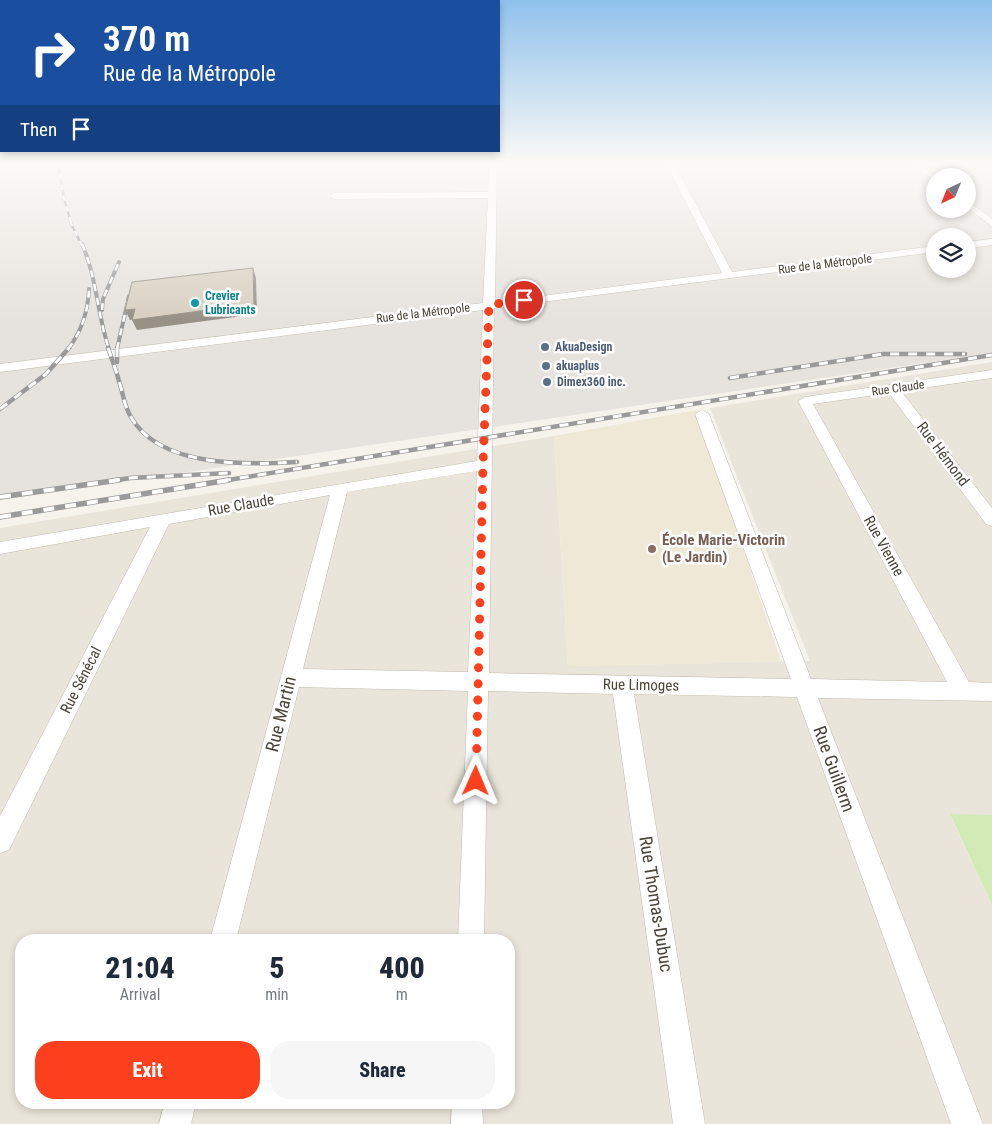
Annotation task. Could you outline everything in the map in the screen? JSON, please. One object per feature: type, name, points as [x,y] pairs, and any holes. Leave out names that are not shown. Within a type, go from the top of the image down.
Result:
[{"type":"street","points":[[472,934],[491,215]]},
{"type":"street","points":[[697,215],[729,276]]},
{"type":"street","points":[[976,244],[992,242]]},
{"type":"street","name":"Rue de la Métropole","points":[[0,368],[926,251]]},
{"type":"street","name":"Rue Claude","points":[[805,401],[992,374]]},
{"type":"street","name":"Rue Hémond","points":[[893,389],[992,520]]},
{"type":"street","name":"Rue Vienne","points":[[805,401],[963,691]]},
{"type":"street","name":"Rue Guillerm","points":[[702,414],[967,1124]]},
{"type":"street","name":"Rue Claude","points":[[0,548],[340,488],[483,465]]},
{"type":"street","name":"Rue Martin","points":[[225,934],[340,488]]},
{"type":"street","name":"Rue Sénécal","points":[[0,841],[163,520]]},
{"type":"street","name":"Rue Limoges","points":[[290,678],[992,692]]},
{"type":"street","name":"Rue Thomas-Dubuc","points":[[622,684],[689,1124]]},
{"type":"street","points":[[176,1124],[179,1109]]},
{"type":"street","points":[[467,1109],[467,1124]]},
{"type":"shaded area","points":[[0,215],[926,215],[926,218],[976,218],[976,215],[992,215],[992,353],[0,500]]},
{"type":"shaded area","points":[[950,218],[969,218],[988,233],[976,233],[976,228],[961,228]]},
{"type":"shaded area","points":[[992,362],[992,815],[950,815],[992,905],[992,1124],[0,1124],[0,528],[554,436],[568,666],[810,661],[710,408]]},
{"type":"shaded area","name":"École Marie-Victorin (Le Jardin)","points":[[697,410],[781,662],[568,666],[554,436]]},
{"type":"green space","points":[[950,814],[992,815],[992,905]]},
{"type":"building","name":"Crevier Lubricants","points":[[253,268],[254,304],[132,320],[135,309],[125,310],[132,282]]},
{"type":"railway","points":[[69,215],[71,224]]},
{"type":"railway","points":[[71,224],[82,246]]},
{"type":"railway","points":[[82,244],[91,270],[109,349]]},
{"type":"railway","points":[[102,310],[103,299],[119,262]]},
{"type":"railway","points":[[68,349],[83,321],[89,289]]},
{"type":"railway","points":[[117,349],[129,296]]},
{"type":"railway","points":[[0,409],[46,374],[69,348]]},
{"type":"railway","points":[[108,348],[125,404],[131,417],[144,434],[162,446],[206,460],[230,463],[297,462]]},
{"type":"railway","points":[[117,349],[117,362]]},
{"type":"railway","points":[[730,378],[883,354],[965,354]]},
{"type":"railway","points":[[222,481],[992,355]]},
{"type":"railway","points":[[111,481],[130,478],[229,473]]},
{"type":"railway","points":[[0,497],[119,480]]},
{"type":"railway","points":[[0,517],[229,480]]},
{"type":"place","name":"Crevier Lubricants","points":[[195,303]]},
{"type":"place","name":"AkuaDesign","points":[[545,347]]},
{"type":"place","name":"akuaplus","points":[[546,366]]},
{"type":"place","name":"Dimex360 inc.","points":[[547,382]]},
{"type":"place","name":"École Marie-Victorin (Le Jardin)","points":[[652,549]]},
{"type":"route","points":[[476,781],[483,465],[489,305],[524,300]]}]
